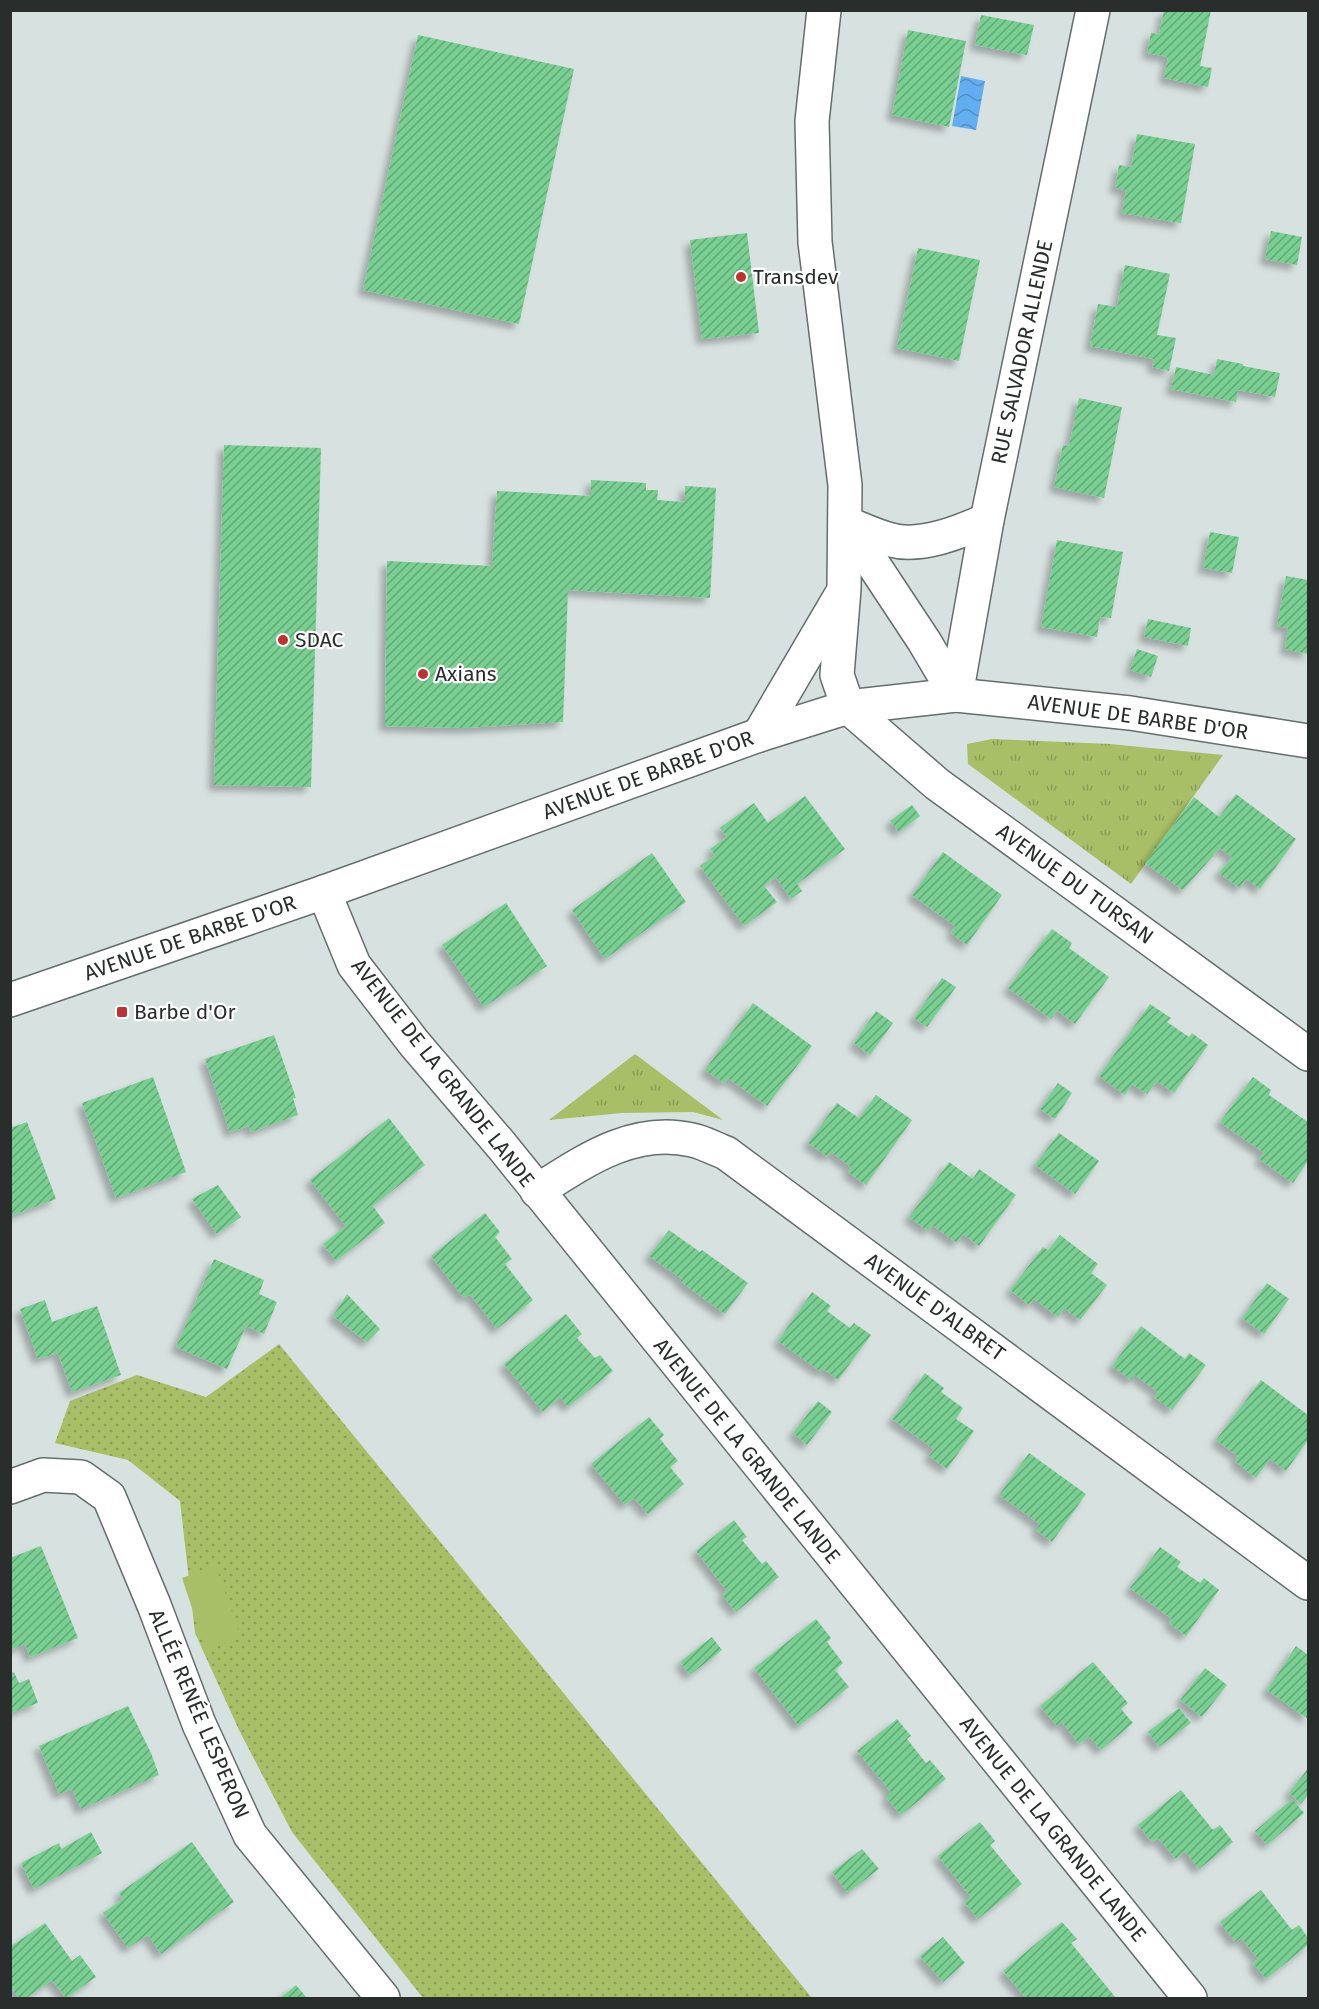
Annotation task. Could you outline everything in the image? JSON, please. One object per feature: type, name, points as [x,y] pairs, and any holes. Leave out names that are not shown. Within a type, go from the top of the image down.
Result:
[{"type":"street","points":[[824,10],[812,121],[815,242],[845,485],[844,589],[837,675],[848,707]]},
{"type":"street","name":"RUE SALVADOR ALLENDE","points":[[956,695],[987,520],[1093,10]]},
{"type":"street","points":[[846,523],[893,541],[923,541],[955,535],[987,520]]},
{"type":"street","points":[[846,523],[924,641],[956,695]]},
{"type":"street","points":[[759,735],[844,589]]},
{"type":"street","name":"AVENUE DE BARBE D'OR","points":[[10,1000],[324,892],[759,735],[848,707],[956,695],[1130,712],[1308,741]]},
{"type":"street","name":"AVENUE DU TURSAN","points":[[848,707],[937,784],[1308,1053]]},
{"type":"street","name":"AVENUE DE LA GRANDE LANDE","points":[[324,892],[354,965],[414,1043],[502,1146],[1191,1998]]},
{"type":"street","name":"AVENUE D'ALBRET","points":[[537,1191],[615,1145],[655,1136],[692,1140],[726,1153],[1308,1583]]},
{"type":"street","name":"ALLÉE RENÉE LESPERON","points":[[10,1486],[43,1476],[81,1477],[109,1497],[154,1605],[199,1724],[250,1835],[383,1998]]},
{"type":"green space","points":[[992,739],[1110,744],[1223,755],[1131,884],[968,764],[967,744]]},
{"type":"green space","points":[[635,1054],[723,1120],[693,1112],[622,1113],[549,1120]]},
{"type":"green space","points":[[279,1344],[812,1998],[423,1998],[292,1832],[239,1730],[195,1633],[180,1501],[128,1460],[55,1443],[70,1401],[137,1375],[206,1397]]},
{"type":"green space","points":[[216,1566],[241,1638],[206,1650],[182,1578]]},
{"type":"water","points":[[961,76],[985,81],[976,130],[952,126]]},
{"type":"building","points":[[1164,10],[1211,10],[1200,66],[1212,68],[1208,87],[1164,78],[1168,57],[1147,53],[1151,33],[1159,34]]},
{"type":"building","points":[[981,15],[1034,25],[1027,55],[975,45]]},
{"type":"building","points":[[908,30],[966,41],[949,127],[892,115]]},
{"type":"building","points":[[418,35],[574,69],[519,324],[363,290]]},
{"type":"building","points":[[1137,134],[1195,144],[1181,223],[1122,213],[1126,190],[1115,188],[1119,165],[1131,167]]},
{"type":"building","points":[[1271,231],[1302,237],[1297,265],[1265,259]]},
{"type":"building","points":[[747,233],[759,333],[702,339],[690,240]]},
{"type":"building","points":[[918,248],[980,260],[959,361],[897,348]]},
{"type":"building","points":[[1125,265],[1170,274],[1157,335],[1176,338],[1169,371],[1152,367],[1154,359],[1090,346],[1098,304],[1117,307]]},
{"type":"building","points":[[1217,359],[1280,373],[1275,397],[1238,390],[1236,402],[1171,389],[1176,367],[1214,375]]},
{"type":"building","points":[[1079,398],[1122,407],[1104,498],[1054,487],[1063,445],[1069,446]]},
{"type":"building","points":[[224,445],[321,448],[311,787],[214,785]]},
{"type":"building","points":[[591,480],[646,483],[646,490],[658,490],[657,500],[685,502],[685,486],[716,488],[710,598],[568,590],[563,722],[462,728],[385,726],[387,561],[492,566],[497,491],[591,496]]},
{"type":"building","points":[[1210,532],[1239,537],[1232,573],[1203,568]]},
{"type":"building","points":[[1057,540],[1123,552],[1111,618],[1100,617],[1097,637],[1041,627]]},
{"type":"building","points":[[1286,576],[1308,580],[1308,654],[1285,649],[1288,628],[1277,626]]},
{"type":"building","points":[[1148,619],[1191,628],[1188,646],[1144,637]]},
{"type":"building","points":[[1137,649],[1158,656],[1151,677],[1130,670]]},
{"type":"building","points":[[1236,794],[1296,839],[1260,889],[1246,879],[1240,888],[1219,873],[1232,857],[1220,848],[1183,890],[1145,863],[1194,797],[1219,817]]},
{"type":"building","points":[[805,796],[845,849],[797,884],[802,891],[791,899],[776,877],[764,886],[777,902],[744,926],[700,866],[715,855],[710,849],[727,837],[720,828],[754,803],[768,823]]},
{"type":"building","points":[[912,805],[920,816],[899,832],[890,821]]},
{"type":"building","points":[[943,852],[1002,895],[967,945],[951,933],[955,926],[912,895]]},
{"type":"building","points":[[652,853],[686,902],[605,959],[572,910]]},
{"type":"building","points":[[506,903],[547,966],[484,1007],[442,945]]},
{"type":"building","points":[[1052,929],[1072,943],[1069,948],[1109,977],[1075,1024],[1057,1010],[1051,1019],[1008,988]]},
{"type":"building","points":[[942,978],[956,987],[927,1027],[914,1018]]},
{"type":"building","points":[[753,1003],[812,1046],[767,1106],[728,1078],[724,1083],[705,1070]]},
{"type":"building","points":[[1150,1004],[1171,1018],[1167,1022],[1189,1037],[1192,1033],[1208,1045],[1174,1093],[1157,1081],[1147,1094],[1132,1084],[1125,1095],[1099,1076]]},
{"type":"building","points":[[876,1011],[893,1023],[870,1055],[854,1043]]},
{"type":"building","points":[[274,1035],[296,1098],[293,1098],[298,1115],[251,1132],[249,1126],[230,1132],[205,1059]]},
{"type":"building","points":[[153,1077],[186,1172],[116,1198],[82,1103]]},
{"type":"building","points":[[1253,1077],[1271,1090],[1269,1095],[1308,1122],[1308,1161],[1293,1183],[1259,1159],[1264,1153],[1220,1122]]},
{"type":"building","points":[[1058,1083],[1072,1093],[1055,1119],[1040,1109]]},
{"type":"building","points":[[876,1095],[912,1120],[866,1185],[848,1172],[851,1167],[831,1152],[828,1157],[808,1143],[837,1103],[859,1118]]},
{"type":"building","points":[[389,1118],[425,1165],[373,1206],[385,1223],[336,1261],[323,1244],[346,1226],[310,1180]]},
{"type":"building","points":[[27,1122],[56,1199],[10,1216],[10,1128]]},
{"type":"building","points":[[1059,1133],[1099,1161],[1075,1194],[1035,1165]]},
{"type":"building","points":[[949,1162],[973,1179],[979,1169],[1016,1195],[979,1246],[963,1234],[957,1243],[932,1225],[928,1231],[909,1217]]},
{"type":"building","points":[[218,1185],[241,1217],[217,1234],[192,1199]]},
{"type":"building","points":[[485,1213],[500,1232],[495,1237],[512,1259],[505,1264],[533,1300],[497,1329],[470,1294],[464,1298],[431,1256]]},
{"type":"building","points":[[669,1230],[748,1283],[725,1314],[649,1256]]},
{"type":"building","points":[[1060,1235],[1098,1264],[1091,1273],[1107,1285],[1080,1320],[1064,1308],[1058,1317],[1034,1299],[1029,1305],[1010,1290],[1043,1247],[1048,1250]]},
{"type":"building","points":[[214,1259],[264,1280],[259,1294],[277,1302],[264,1334],[246,1326],[227,1369],[176,1347]]},
{"type":"building","points":[[1267,1283],[1289,1299],[1264,1334],[1242,1318]]},
{"type":"building","points":[[812,1292],[831,1306],[827,1311],[850,1328],[854,1323],[871,1335],[838,1380],[824,1369],[821,1372],[778,1341]]},
{"type":"building","points":[[347,1294],[380,1329],[367,1342],[333,1316]]},
{"type":"building","points":[[45,1300],[52,1322],[97,1306],[121,1375],[72,1392],[58,1353],[38,1359],[20,1309]]},
{"type":"building","points":[[566,1314],[582,1334],[577,1338],[595,1358],[600,1355],[613,1371],[568,1407],[560,1397],[543,1412],[504,1364]]},
{"type":"building","points":[[1141,1326],[1185,1359],[1189,1353],[1206,1365],[1172,1410],[1154,1397],[1158,1392],[1135,1375],[1131,1380],[1112,1366]]},
{"type":"building","points":[[925,1373],[944,1388],[941,1392],[963,1408],[956,1419],[974,1431],[947,1469],[929,1456],[934,1449],[892,1419]]},
{"type":"building","points":[[1261,1380],[1308,1415],[1308,1440],[1286,1471],[1270,1459],[1256,1478],[1235,1461],[1238,1456],[1216,1440]]},
{"type":"building","points":[[818,1401],[832,1412],[807,1445],[793,1433]]},
{"type":"building","points":[[649,1417],[664,1435],[660,1439],[678,1461],[670,1467],[684,1484],[648,1514],[634,1498],[625,1505],[591,1464]]},
{"type":"building","points":[[1029,1453],[1086,1494],[1052,1542],[1036,1530],[1040,1524],[999,1495]]},
{"type":"building","points":[[734,1520],[747,1537],[742,1540],[762,1564],[766,1561],[779,1577],[736,1612],[722,1595],[727,1591],[696,1551]]},
{"type":"building","points":[[41,1546],[78,1638],[30,1657],[25,1644],[10,1650],[10,1558]]},
{"type":"building","points":[[1160,1547],[1181,1562],[1177,1567],[1200,1583],[1204,1578],[1219,1590],[1186,1636],[1169,1623],[1172,1619],[1130,1588]]},
{"type":"building","points":[[816,1619],[831,1638],[827,1642],[843,1663],[835,1670],[849,1687],[799,1726],[754,1668]]},
{"type":"building","points":[[712,1637],[722,1650],[690,1675],[680,1662]]},
{"type":"building","points":[[1296,1646],[1308,1655],[1308,1719],[1267,1690]]},
{"type":"building","points":[[1093,1662],[1128,1703],[1121,1709],[1133,1723],[1101,1750],[1089,1736],[1079,1744],[1062,1722],[1057,1726],[1040,1706]]},
{"type":"building","points":[[1205,1668],[1227,1685],[1202,1717],[1180,1700]]},
{"type":"building","points":[[14,1672],[19,1683],[29,1679],[38,1703],[10,1713],[10,1673]]},
{"type":"building","points":[[128,1706],[159,1775],[81,1809],[72,1789],[59,1794],[39,1746]]},
{"type":"building","points":[[1179,1708],[1191,1723],[1159,1747],[1148,1732]]},
{"type":"building","points":[[897,1719],[911,1736],[907,1739],[926,1763],[930,1760],[946,1779],[901,1815],[886,1797],[891,1792],[857,1751]]},
{"type":"building","points":[[1308,1768],[1308,1795],[1301,1804],[1289,1793]]},
{"type":"building","points":[[1181,1790],[1213,1830],[1220,1825],[1233,1842],[1199,1869],[1185,1851],[1176,1859],[1158,1838],[1152,1842],[1138,1825]]},
{"type":"building","points":[[1292,1799],[1304,1813],[1267,1845],[1255,1831]]},
{"type":"building","points":[[980,1822],[995,1841],[990,1845],[1022,1884],[978,1919],[964,1902],[971,1897],[938,1856]]},
{"type":"building","points":[[91,1832],[102,1853],[34,1889],[21,1863],[59,1843],[61,1849]]},
{"type":"building","points":[[192,1842],[234,1902],[161,1954],[148,1935],[128,1948],[103,1913],[123,1899],[119,1893]]},
{"type":"building","points":[[862,1849],[879,1869],[848,1893],[832,1872]]},
{"type":"building","points":[[1261,1890],[1292,1930],[1299,1925],[1308,1938],[1308,1945],[1266,1979],[1253,1963],[1258,1959],[1241,1938],[1235,1942],[1220,1922]]},
{"type":"building","points":[[1062,1922],[1077,1939],[1071,1943],[1116,1998],[1026,1998],[1003,1971]]},
{"type":"building","points":[[45,1923],[72,1961],[80,1955],[96,1977],[66,1998],[52,1980],[26,1998],[19,1998],[10,1987],[10,1947]]},
{"type":"building","points":[[943,1937],[965,1963],[943,1982],[920,1956]]},
{"type":"building","points":[[296,1985],[307,1998],[280,1998]]},
{"type":"place","name":"Transdev","points":[[741,277]]},
{"type":"place","name":"SDAC","points":[[283,640]]},
{"type":"place","name":"Axians","points":[[423,674]]},
{"type":"place","name":"Barbe d'Or","points":[[122,1012]]}]
